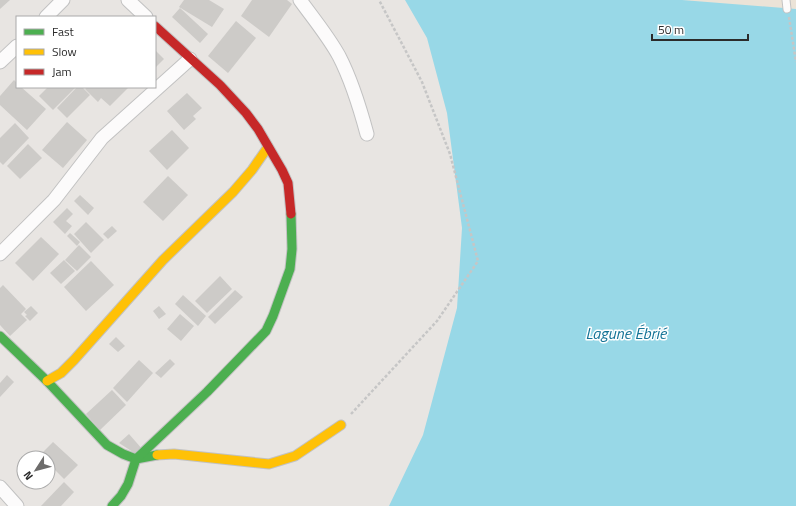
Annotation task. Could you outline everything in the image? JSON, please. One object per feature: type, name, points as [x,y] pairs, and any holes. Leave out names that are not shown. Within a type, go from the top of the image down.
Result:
[{"type":"street","points":[[47,16],[63,0]]},
{"type":"street","points":[[128,0],[145,16]]},
{"type":"street","points":[[300,0],[326,35],[338,55],[355,94],[367,134]]},
{"type":"street","points":[[112,506],[129,483],[134,472],[136,459],[207,392],[266,331],[290,269],[292,249],[292,227],[288,183],[258,129],[246,113],[220,85],[156,27]]},
{"type":"street","points":[[0,62],[16,47]]},
{"type":"street","points":[[0,254],[54,200],[102,138],[190,59]]},
{"type":"street","points":[[47,381],[61,373],[74,360],[163,260],[233,192],[252,170],[268,147]]},
{"type":"street","points":[[0,336],[47,381],[107,445],[136,459],[161,454],[174,454],[269,464],[295,456],[341,426]]},
{"type":"street","points":[[0,488],[17,506]]},
{"type":"lane","points":[[786,0],[787,8]]},
{"type":"path","points":[[341,426],[437,321],[478,261],[447,146],[422,82],[379,0]]},
{"type":"path","points":[[787,8],[796,62]]},
{"type":"shaded area","points":[[682,0],[796,0],[796,9],[785,9]]},
{"type":"water","name":"Lagune Ébrié","points":[[405,0],[682,0],[796,9],[796,506],[389,506],[423,435],[457,308],[462,228],[447,113],[427,38]]},
{"type":"building","points":[[0,0],[10,0],[0,9]]},
{"type":"building","points":[[184,0],[209,0],[224,9],[212,27],[179,7]]},
{"type":"building","points":[[252,0],[287,0],[292,4],[269,37],[241,16]]},
{"type":"building","points":[[180,8],[208,34],[200,43],[172,17]]},
{"type":"building","points":[[236,21],[256,38],[228,73],[208,56]]},
{"type":"building","points":[[156,51],[164,59],[156,67]]},
{"type":"building","points":[[14,80],[16,82],[16,88],[22,88],[46,109],[27,130],[0,105],[0,96]]},
{"type":"building","points":[[47,88],[75,88],[53,110],[39,96]]},
{"type":"building","points":[[76,88],[83,88],[90,95],[67,118],[57,108]]},
{"type":"building","points":[[128,88],[110,106],[101,98],[98,102],[85,89]]},
{"type":"building","points":[[187,93],[202,108],[193,116],[196,119],[184,130],[167,111]]},
{"type":"building","points":[[67,122],[87,140],[63,168],[42,150]]},
{"type":"building","points":[[15,123],[29,138],[3,165],[0,162],[0,138]]},
{"type":"building","points":[[172,130],[189,148],[167,170],[149,151]]},
{"type":"building","points":[[28,144],[42,158],[20,179],[7,166]]},
{"type":"building","points":[[168,176],[188,195],[163,221],[143,202]]},
{"type":"building","points":[[80,195],[94,208],[88,215],[74,201]]},
{"type":"building","points":[[67,208],[73,214],[66,221],[72,226],[65,234],[53,222]]},
{"type":"building","points":[[86,222],[104,240],[91,253],[74,234]]},
{"type":"building","points":[[112,226],[117,231],[108,239],[103,234]]},
{"type":"building","points":[[70,233],[80,242],[77,246],[67,236]]},
{"type":"building","points":[[41,237],[59,254],[33,281],[15,263]]},
{"type":"building","points":[[79,245],[91,257],[77,271],[65,260]]},
{"type":"building","points":[[64,260],[75,271],[61,284],[50,273]]},
{"type":"building","points":[[91,261],[114,285],[86,311],[64,287]]},
{"type":"building","points":[[220,276],[232,289],[207,313],[195,301]]},
{"type":"building","points":[[3,285],[26,309],[21,314],[27,320],[10,336],[0,325],[0,288]]},
{"type":"building","points":[[235,290],[243,297],[215,324],[208,317]]},
{"type":"building","points":[[183,295],[206,316],[198,326],[175,304]]},
{"type":"building","points":[[31,306],[38,313],[30,321],[25,316],[27,315],[24,312]]},
{"type":"building","points":[[159,306],[166,314],[159,319],[153,311]]},
{"type":"building","points":[[180,314],[194,326],[181,341],[167,329]]},
{"type":"building","points":[[116,337],[125,346],[118,352],[109,344]]},
{"type":"building","points":[[170,359],[175,364],[161,378],[155,373]]},
{"type":"building","points":[[139,360],[153,373],[127,402],[113,388]]},
{"type":"building","points":[[7,375],[14,382],[0,397],[0,383]]},
{"type":"building","points":[[112,390],[126,405],[100,430],[86,414]]},
{"type":"building","points":[[129,434],[143,450],[136,454],[119,443]]},
{"type":"building","points":[[53,442],[78,465],[64,479],[56,471],[56,450],[45,450]]},
{"type":"building","points":[[64,482],[74,492],[61,506],[41,506]]},
{"type":"traffic: fast","points":[[112,506],[121,496],[128,484],[136,459],[207,392],[266,331],[290,269],[292,249],[291,214]]},
{"type":"traffic: fast","points":[[0,336],[47,381],[107,445],[136,459],[157,455]]},
{"type":"traffic: slow","points":[[47,381],[61,373],[74,360],[163,260],[233,192],[252,170],[268,147]]},
{"type":"traffic: slow","points":[[157,455],[174,454],[269,464],[295,456],[341,425]]},
{"type":"traffic: jam","points":[[156,27],[220,85],[246,113],[258,129],[288,183],[291,214]]}]
